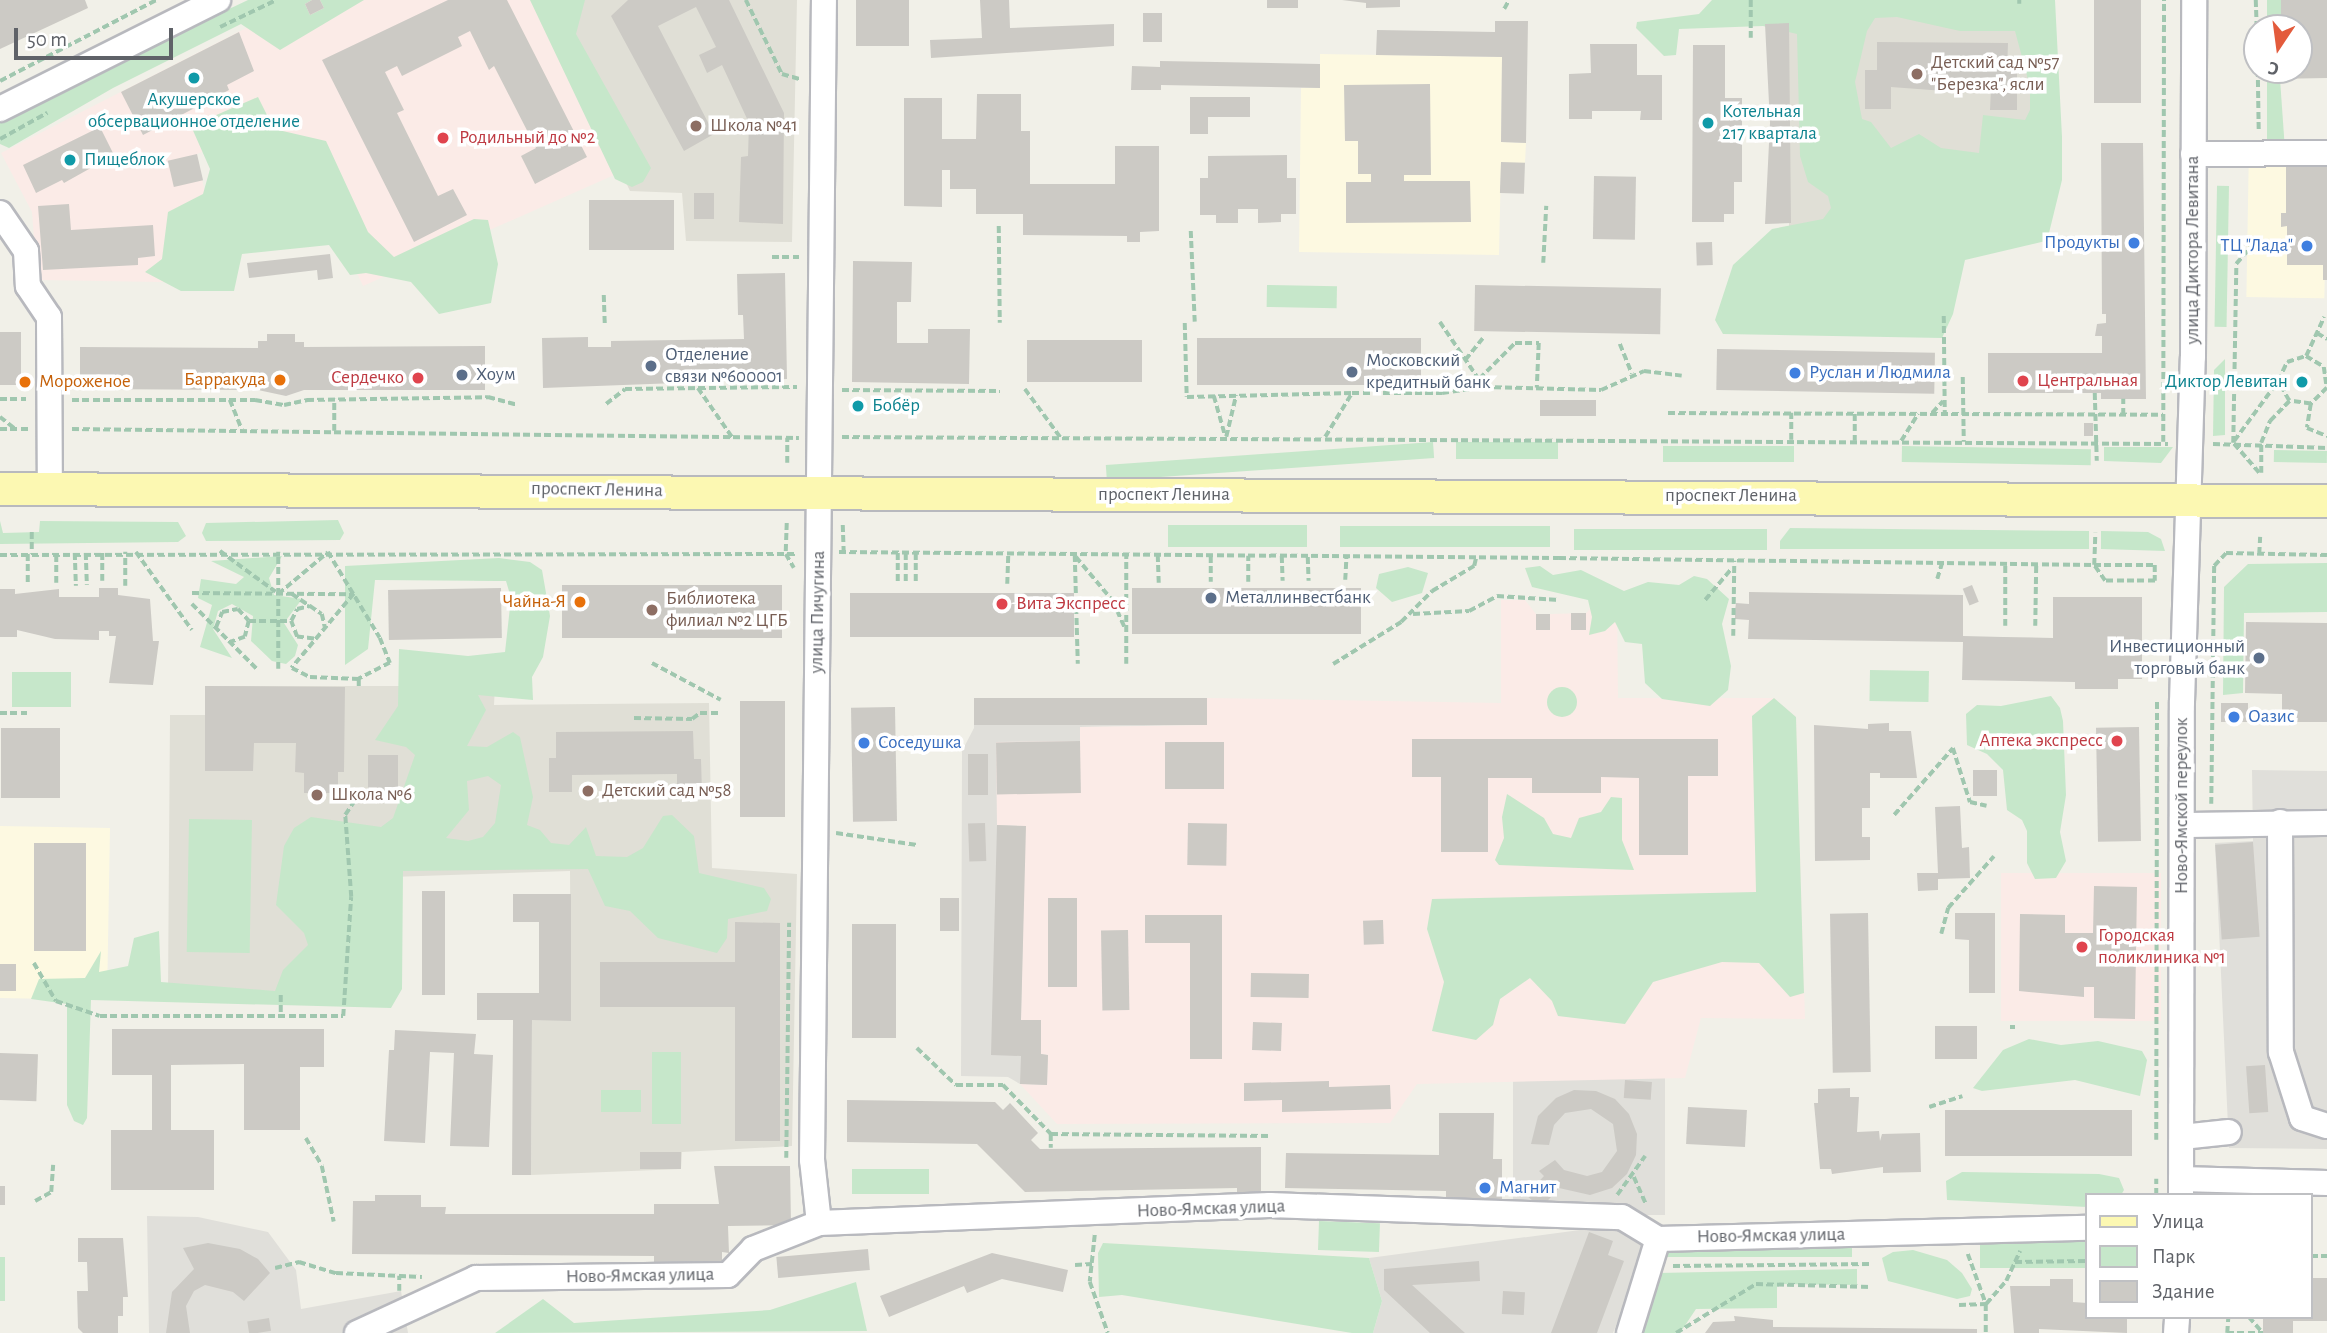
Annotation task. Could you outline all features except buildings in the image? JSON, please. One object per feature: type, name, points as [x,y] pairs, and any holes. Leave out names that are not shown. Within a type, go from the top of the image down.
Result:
[{"type":"main road","name":"проспект Ленина","points":[[0,489],[2327,501]]},
{"type":"street","points":[[0,109],[218,0]]},
{"type":"street","name":"улица Пичугина","points":[[818,1223],[812,1160],[819,257],[824,0]]},
{"type":"street","name":"улица Диктора Левитана","points":[[2187,501],[2194,0]]},
{"type":"street","points":[[2193,153],[2327,153]]},
{"type":"street","points":[[0,213],[26,251],[28,286],[49,317],[50,489]]},
{"type":"street","name":"Ново-Ямской переулок","points":[[2181,1187],[2187,501]]},
{"type":"street","points":[[2280,822],[2281,1052],[2302,1118],[2327,1126]]},
{"type":"street","points":[[2183,825],[2327,823]]},
{"type":"street","points":[[2182,1137],[2228,1132]]},
{"type":"street","points":[[2181,1187],[2327,1183]]},
{"type":"street","name":"Ново-Ямская улица","points":[[357,1333],[476,1278],[728,1275],[753,1249],[818,1223],[1270,1205],[1622,1217],[1658,1239],[2086,1228]]},
{"type":"street","points":[[1629,1333],[1658,1239]]},
{"type":"path","points":[[0,81],[156,0]]},
{"type":"path","points":[[746,0],[782,74],[806,80]]},
{"type":"path","points":[[1504,9],[1509,0]]},
{"type":"path","points":[[1751,0],[1751,38]]},
{"type":"path","points":[[2163,443],[2164,0]]},
{"type":"path","points":[[2258,84],[2260,154]]},
{"type":"path","points":[[1543,263],[1546,206]]},
{"type":"path","points":[[999,226],[1000,323]]},
{"type":"path","points":[[1191,231],[1195,323]]},
{"type":"path","points":[[2259,238],[2236,264],[2233,443],[2260,475],[2262,443],[2270,421],[2289,401]]},
{"type":"path","points":[[772,257],[819,257]]},
{"type":"path","points":[[604,295],[605,326]]},
{"type":"path","points":[[1944,316],[1945,414]]},
{"type":"path","points":[[2233,443],[2278,381],[2287,362],[2306,356],[2324,317]]},
{"type":"path","points":[[1440,321],[1484,387]]},
{"type":"path","points":[[1185,323],[1187,397],[1442,393],[1484,387],[1601,390],[1644,371],[1682,376]]},
{"type":"path","points":[[2317,334],[2327,339]]},
{"type":"path","points":[[1465,360],[1483,338]]},
{"type":"path","points":[[1479,379],[1515,343],[1539,343],[1537,388]]},
{"type":"path","points":[[1620,344],[1633,375]]},
{"type":"path","points":[[2306,356],[2324,367],[2327,388],[2311,404],[2307,428],[2327,436]]},
{"type":"path","points":[[1963,377],[1964,442]]},
{"type":"path","points":[[2278,381],[2289,401]]},
{"type":"path","points":[[606,404],[625,389],[806,386]]},
{"type":"path","points":[[698,388],[732,437]]},
{"type":"path","points":[[1025,389],[1061,438]]},
{"type":"path","points":[[842,390],[1000,391]]},
{"type":"path","points":[[1325,437],[1352,393]]},
{"type":"path","points":[[2095,393],[2097,461]]},
{"type":"path","points":[[1214,396],[1226,438]]},
{"type":"path","points":[[1226,438],[1236,396]]},
{"type":"path","points":[[99,399],[230,400],[284,405],[334,399],[488,397],[518,405]]},
{"type":"path","points":[[334,399],[334,431]]},
{"type":"path","points":[[1931,414],[1945,399]]},
{"type":"path","points":[[2123,399],[2123,415]]},
{"type":"path","points":[[230,400],[242,430]]},
{"type":"path","points":[[2289,401],[2311,404]]},
{"type":"path","points":[[1668,413],[2163,415]]},
{"type":"path","points":[[1790,440],[1791,413]]},
{"type":"path","points":[[1855,414],[1855,441]]},
{"type":"path","points":[[1901,441],[1918,414]]},
{"type":"path","points":[[0,418],[15,429]]},
{"type":"path","points":[[0,429],[787,438],[1325,437],[2173,444]]},
{"type":"path","points":[[787,438],[787,463]]},
{"type":"path","points":[[2213,444],[2262,443],[2327,448]]},
{"type":"path","points":[[786,523],[786,554]]},
{"type":"path","points":[[844,523],[844,552]]},
{"type":"path","points":[[28,585],[32,532]]},
{"type":"path","points":[[830,553],[1308,556],[2094,565],[2155,565],[2155,581],[2105,581],[2094,565],[2095,533]]},
{"type":"path","points":[[2259,554],[2260,537]]},
{"type":"path","points":[[0,555],[220,551],[807,554]]},
{"type":"path","points":[[220,551],[278,594]]},
{"type":"path","points":[[278,551],[278,668]]},
{"type":"path","points":[[125,552],[125,586]]},
{"type":"path","points":[[136,552],[192,630]]},
{"type":"path","points":[[278,594],[328,552]]},
{"type":"path","points":[[328,552],[354,594],[390,663],[359,679],[310,677],[292,668],[354,594]]},
{"type":"path","points":[[56,553],[56,583]]},
{"type":"path","points":[[75,553],[76,586]]},
{"type":"path","points":[[86,553],[87,585]]},
{"type":"path","points":[[102,553],[102,582]]},
{"type":"path","points":[[898,553],[898,582]]},
{"type":"path","points":[[906,553],[906,582]]},
{"type":"path","points":[[915,553],[916,582]]},
{"type":"path","points":[[2210,755],[2214,566],[2226,553],[2327,555]]},
{"type":"path","points":[[1007,584],[1008,554]]},
{"type":"path","points":[[1075,555],[1113,601],[1126,631]]},
{"type":"path","points":[[1075,555],[1078,664]]},
{"type":"path","points":[[1126,555],[1126,664]]},
{"type":"path","points":[[1158,555],[1158,583]]},
{"type":"path","points":[[1211,556],[1211,582]]},
{"type":"path","points":[[1248,556],[1248,582]]},
{"type":"path","points":[[1282,556],[1283,581]]},
{"type":"path","points":[[1308,556],[1309,581]]},
{"type":"path","points":[[1345,580],[1346,557]]},
{"type":"path","points":[[1333,664],[1411,614],[1432,591],[1474,566],[1476,558]]},
{"type":"path","points":[[1733,636],[1734,560]]},
{"type":"path","points":[[1937,579],[1942,563]]},
{"type":"path","points":[[2005,564],[2005,626]]},
{"type":"path","points":[[2035,626],[2036,564]]},
{"type":"path","points":[[1705,600],[1734,566]]},
{"type":"path","points":[[192,593],[354,594]]},
{"type":"path","points":[[292,594],[322,614],[325,627]]},
{"type":"path","points":[[1411,614],[1469,611],[1497,596],[1559,600]]},
{"type":"path","points":[[192,604],[257,669]]},
{"type":"path","points":[[290,621],[297,609],[310,606]]},
{"type":"path","points":[[216,627],[222,612],[238,610],[249,621],[290,621]]},
{"type":"path","points":[[230,642],[246,637],[249,621]]},
{"type":"path","points":[[290,621],[297,637],[314,639]]},
{"type":"path","points":[[652,663],[721,700]]},
{"type":"path","points":[[359,679],[359,687]]},
{"type":"path","points":[[2156,1149],[2157,701]]},
{"type":"path","points":[[0,713],[27,713]]},
{"type":"path","points":[[634,719],[692,719],[701,713],[721,713]]},
{"type":"path","points":[[1894,815],[1953,748],[1970,802],[1987,806]]},
{"type":"path","points":[[34,963],[56,1001],[100,1016],[343,1016],[351,897],[345,815],[355,800]]},
{"type":"path","points":[[816,830],[917,845]]},
{"type":"path","points":[[1941,934],[1948,908],[1994,856]]},
{"type":"path","points":[[786,1158],[790,914]]},
{"type":"path","points":[[281,995],[281,1016]]},
{"type":"path","points":[[917,1048],[956,1085],[1003,1085],[1051,1134],[1051,1148]]},
{"type":"path","points":[[1929,1107],[1962,1096]]},
{"type":"path","points":[[1051,1134],[1270,1136]]},
{"type":"path","points":[[306,1138],[322,1166],[334,1222]]},
{"type":"path","points":[[1591,1216],[1634,1177],[1645,1156]]},
{"type":"path","points":[[35,1201],[51,1192],[53,1165]]},
{"type":"path","points":[[2156,1171],[2156,1193]]},
{"type":"path","points":[[1097,1212],[1090,1282],[1108,1333]]},
{"type":"path","points":[[1986,1304],[2015,1262],[2030,1230]]},
{"type":"path","points":[[1964,1231],[1986,1304],[1986,1333]]},
{"type":"path","points":[[2015,1262],[2086,1261]]},
{"type":"path","points":[[275,1268],[299,1262],[337,1273],[425,1277]]},
{"type":"path","points":[[1076,1265],[1092,1264]]},
{"type":"path","points":[[1648,1266],[1870,1264]]},
{"type":"path","points":[[1676,1333],[1756,1284],[1871,1287]]},
{"type":"path","points":[[1959,1305],[1986,1304]]},
{"type":"path","points":[[2227,1333],[2263,1333],[2251,1319]]},
{"type":"shaded area","name":"Родильный до №2","points":[[301,0],[539,0],[621,172],[363,286],[341,239],[301,241],[277,123],[197,154],[223,283],[37,280],[32,212],[1,153]]},
{"type":"shaded area","name":"Школа №41","points":[[539,0],[797,0],[792,242],[686,241],[682,193],[630,191]]},
{"type":"shaded area","name":"Детский сад №57 \"Березка\", ясли","points":[[1789,4],[2045,4],[2045,231],[1789,231]]},
{"type":"shaded area","points":[[1320,54],[1502,57],[1501,142],[1526,143],[1525,163],[1501,163],[1499,255],[1299,252],[1301,88],[1320,88]]},
{"type":"shaded area","points":[[2249,147],[2327,148],[2324,298],[2246,297]]},
{"type":"shaded area","points":[[1617,599],[1618,698],[1774,698],[1796,717],[1805,1019],[1701,1018],[1685,1078],[1417,1084],[1390,1123],[1057,1124],[1020,1084],[1047,1085],[1048,1055],[1041,1054],[1041,1021],[1021,1020],[1025,826],[997,825],[996,742],[1080,741],[1080,727],[1207,725],[1207,698],[1501,703],[1501,600],[1525,600],[1536,614],[1550,614],[1586,613],[1599,600]]},
{"type":"shaded area","points":[[205,686],[495,686],[494,705],[709,703],[712,868],[797,874],[792,1146],[682,1152],[681,1169],[531,1175],[532,1020],[571,1020],[570,871],[391,877],[390,998],[168,991],[170,715],[205,715]]},
{"type":"shaded area","points":[[1207,698],[1207,725],[1080,727],[1080,741],[998,795],[997,825],[1026,826],[1021,1020],[1041,1020],[1041,1054],[1048,1055],[1047,1085],[1020,1084],[1008,1077],[961,1076],[962,751],[974,728],[974,700]]},
{"type":"shaded area","points":[[2252,770],[2327,771],[2327,1149],[2229,1148],[2215,843],[2253,841]]},
{"type":"shaded area","points":[[0,826],[110,828],[107,1000],[0,998]]},
{"type":"shaded area","name":"Городская поликлиника №1","points":[[2001,873],[2161,873],[2161,1021],[2001,1021]]},
{"type":"shaded area","points":[[1513,1078],[1665,1078],[1665,1215],[1513,1215]]},
{"type":"shaded area","points":[[147,1216],[198,1217],[268,1232],[296,1270],[301,1309],[401,1291],[408,1333],[149,1333]]},
{"type":"shaded area","points":[[1617,1225],[1650,1240],[1613,1333],[1373,1333],[1382,1301],[1369,1258]]},
{"type":"green space","points":[[248,0],[312,0],[305,4],[310,15],[324,8],[320,0],[364,0],[280,50],[241,24],[113,88],[9,148],[0,144],[0,118]]},
{"type":"green space","points":[[530,0],[585,0],[576,34],[651,168],[643,182],[632,187],[615,179]]},
{"type":"green space","points":[[1712,0],[2055,0],[2062,180],[2049,233],[2054,239],[1965,260],[1953,314],[1942,338],[1723,334],[1715,320],[1733,265],[1772,229],[1823,219],[1831,208],[1828,196],[1808,182],[1800,156],[1797,34],[1763,26],[1679,29],[1676,55],[1664,56],[1636,28],[1637,22],[1699,14]],"holes":[[[1897,17],[1960,31],[2015,31],[2030,87],[2030,110],[2025,120],[1983,115],[1979,153],[1941,148],[1919,134],[1891,148],[1871,122],[1862,119],[1855,82],[1867,31],[1875,18]]]},
{"type":"green space","points":[[2267,0],[2281,0],[2281,14],[2267,14]]},
{"type":"green space","points":[[2267,84],[2280,84],[2285,150],[2267,151]]},
{"type":"green space","points":[[258,97],[274,129],[326,141],[368,232],[394,257],[474,219],[488,220],[498,264],[491,303],[439,314],[411,282],[366,273],[350,275],[329,245],[242,254],[234,291],[181,291],[145,272],[162,259],[168,212],[203,194],[210,169],[191,126]]},
{"type":"green space","points":[[2217,186],[2229,186],[2227,327],[2215,327]]},
{"type":"green space","points":[[1267,285],[1337,286],[1337,308],[1267,307]]},
{"type":"green space","points":[[2225,359],[2225,435],[2213,436],[2214,370]]},
{"type":"green space","points":[[1433,442],[1434,458],[1107,481],[1106,465]]},
{"type":"green space","points":[[1456,442],[1558,442],[1558,459],[1456,459]]},
{"type":"green space","points":[[1663,446],[1794,446],[1794,462],[1663,462]]},
{"type":"green space","points":[[1902,446],[2091,449],[2091,465],[1902,462]]},
{"type":"green space","points":[[2104,447],[2173,447],[2161,463],[2104,461]]},
{"type":"green space","points":[[2274,450],[2327,451],[2327,463],[2274,462]]},
{"type":"green space","points":[[338,520],[344,533],[340,540],[206,541],[202,533],[206,523]]},
{"type":"green space","points":[[0,521],[3,533],[39,532],[40,521],[178,522],[186,536],[178,542],[0,544]]},
{"type":"green space","points":[[1168,525],[1307,525],[1307,547],[1168,547]]},
{"type":"green space","points":[[1340,526],[1550,526],[1550,547],[1340,547]]},
{"type":"green space","points":[[1790,528],[2089,531],[2089,549],[1780,549],[1780,541]]},
{"type":"green space","points":[[1574,529],[1767,529],[1767,550],[1574,550]]},
{"type":"green space","points":[[2101,531],[2148,532],[2161,539],[2165,551],[2101,549]]},
{"type":"green space","points":[[282,556],[269,578],[274,595],[302,599],[284,623],[298,645],[295,656],[286,664],[272,661],[251,641],[253,616],[232,604],[218,611],[213,629],[232,658],[200,647],[212,605],[198,598],[201,579],[236,584],[244,577],[211,561]]},
{"type":"green space","points":[[499,558],[530,562],[542,570],[550,616],[543,657],[532,677],[533,700],[478,695],[486,710],[467,746],[487,747],[513,732],[520,737],[533,797],[527,825],[540,830],[551,843],[569,845],[586,827],[596,856],[627,857],[643,848],[663,816],[672,815],[694,836],[699,873],[764,888],[771,899],[767,911],[728,919],[727,938],[717,953],[658,938],[630,911],[605,906],[588,869],[403,871],[402,989],[391,1008],[91,1000],[87,1118],[83,1125],[74,1121],[67,1105],[67,1004],[31,999],[39,979],[85,978],[101,951],[99,972],[128,966],[134,938],[159,931],[161,982],[275,991],[283,970],[308,945],[304,933],[276,905],[284,846],[294,828],[311,817],[381,827],[393,818],[415,755],[406,747],[375,740],[398,706],[399,649],[468,656],[505,652],[511,598],[506,581],[375,580],[368,649],[345,665],[345,566]],"holes":[[[488,776],[501,785],[495,823],[483,837],[468,841],[446,838],[469,810],[467,781]]]},
{"type":"green space","points":[[2327,563],[2327,612],[2244,613],[2243,693],[2223,695],[2224,587],[2248,564]]},
{"type":"green space","points":[[1540,566],[1553,575],[1581,570],[1624,591],[1648,582],[1679,585],[1694,576],[1707,579],[1729,599],[1722,624],[1731,666],[1728,690],[1710,706],[1662,699],[1645,683],[1642,644],[1625,642],[1615,622],[1605,631],[1589,635],[1592,617],[1588,600],[1532,587],[1525,568]]},
{"type":"green space","points":[[1408,567],[1428,573],[1422,593],[1392,602],[1376,588],[1379,574]]},
{"type":"green space","points":[[1870,670],[1929,671],[1928,702],[1869,701]]},
{"type":"green space","points":[[12,672],[71,672],[71,707],[12,707]]},
{"type":"green space","points":[[1562,687],[1573,691],[1577,702],[1573,713],[1562,717],[1551,713],[1547,702],[1551,691]]},
{"type":"green space","points":[[2051,696],[2060,708],[2063,721],[2066,795],[2060,832],[2066,861],[2056,878],[2035,879],[2027,863],[2027,831],[2022,820],[2007,810],[2003,770],[1987,754],[1967,745],[1966,714],[1977,705],[2001,706]]},
{"type":"green space","points":[[1774,698],[1796,717],[1804,993],[1790,997],[1759,963],[1722,962],[1653,982],[1625,1024],[1558,1016],[1552,1001],[1530,978],[1500,999],[1493,1025],[1476,1040],[1432,1031],[1444,982],[1427,929],[1432,899],[1756,892],[1752,716]]},
{"type":"green space","points":[[1507,794],[1544,818],[1553,834],[1571,838],[1579,818],[1601,812],[1611,797],[1622,798],[1622,840],[1634,870],[1499,865],[1495,860],[1504,838],[1502,817]]},
{"type":"green space","points":[[189,819],[252,820],[250,953],[187,952]]},
{"type":"green space","points":[[2029,1039],[2061,1045],[2098,1041],[2142,1051],[2147,1060],[2140,1096],[2075,1080],[1982,1091],[1973,1088],[2003,1050]]},
{"type":"green space","points":[[652,1052],[681,1052],[681,1124],[652,1124]]},
{"type":"green space","points":[[601,1090],[641,1090],[641,1112],[601,1112]]},
{"type":"green space","points":[[852,1169],[929,1169],[929,1194],[852,1194]]},
{"type":"green space","points":[[1962,1172],[2099,1174],[2119,1178],[2124,1190],[2122,1193],[2086,1193],[2086,1207],[1947,1200],[1946,1181]]},
{"type":"green space","points":[[1319,1221],[1380,1223],[1379,1252],[1318,1250]]},
{"type":"green space","points":[[1980,1236],[2086,1236],[2086,1268],[1980,1268]]},
{"type":"green space","points":[[1661,1242],[1852,1242],[1852,1257],[1661,1257]]},
{"type":"green space","points":[[1103,1243],[1369,1258],[1382,1301],[1373,1333],[1352,1333],[1122,1295],[1099,1297],[1098,1253]]},
{"type":"green space","points":[[1913,1250],[1947,1260],[1962,1273],[1972,1289],[1970,1296],[1957,1299],[1888,1281],[1882,1258],[1893,1252]]},
{"type":"green space","points":[[0,1257],[5,1257],[5,1301],[0,1301]]},
{"type":"green space","points":[[1857,1269],[1857,1285],[1777,1284],[1777,1308],[1696,1309],[1680,1333],[1635,1333],[1658,1273]]},
{"type":"green space","points":[[856,1282],[867,1331],[495,1333],[543,1299],[574,1323],[770,1310]]},
{"type":"place","name":"Детский сад №57 \"Березка\", ясли","points":[[1917,74]]},
{"type":"place","name":"Акушерское обсервационное отделение","points":[[194,78]]},
{"type":"place","name":"Котельная 217 квартала","points":[[1708,123]]},
{"type":"place","name":"Школа №41","points":[[696,126]]},
{"type":"place","name":"Родильный до №2","points":[[443,138]]},
{"type":"place","name":"Пищеблок","points":[[70,160]]},
{"type":"place","name":"Продукты","points":[[2134,243]]},
{"type":"place","name":"ТЦ \"Лада\"","points":[[2307,246]]},
{"type":"place","name":"Отделение связи №600001","points":[[651,366]]},
{"type":"place","name":"Московский кредитный банк","points":[[1352,372]]},
{"type":"place","name":"Руслан и Людмила","points":[[1795,373]]},
{"type":"place","name":"Хоум","points":[[462,375]]},
{"type":"place","name":"Сердечко","points":[[418,378]]},
{"type":"place","name":"Барракуда","points":[[280,380]]},
{"type":"place","name":"Центральная","points":[[2023,381]]},
{"type":"place","name":"Мороженое","points":[[25,382]]},
{"type":"place","name":"Диктор Левитан","points":[[2302,382]]},
{"type":"place","name":"Бобёр","points":[[858,406]]},
{"type":"place","name":"Металлинвестбанк","points":[[1211,598]]},
{"type":"place","name":"Чайна-Я","points":[[580,602]]},
{"type":"place","name":"Вита Экспресс","points":[[1002,604]]},
{"type":"place","name":"Библиотека филиал №2 ЦГБ","points":[[652,610]]},
{"type":"place","name":"Инвестиционный торговый банк","points":[[2259,658]]},
{"type":"place","name":"Оазис","points":[[2234,717]]},
{"type":"place","name":"Аптека экспресс","points":[[2117,741]]},
{"type":"place","name":"Соседушка","points":[[864,743]]},
{"type":"place","name":"Детский сад №58","points":[[588,791]]},
{"type":"place","name":"Школа №6","points":[[317,795]]},
{"type":"place","name":"Городская поликлиника №1","points":[[2082,947]]},
{"type":"place","name":"Магнит","points":[[1485,1188]]}]
